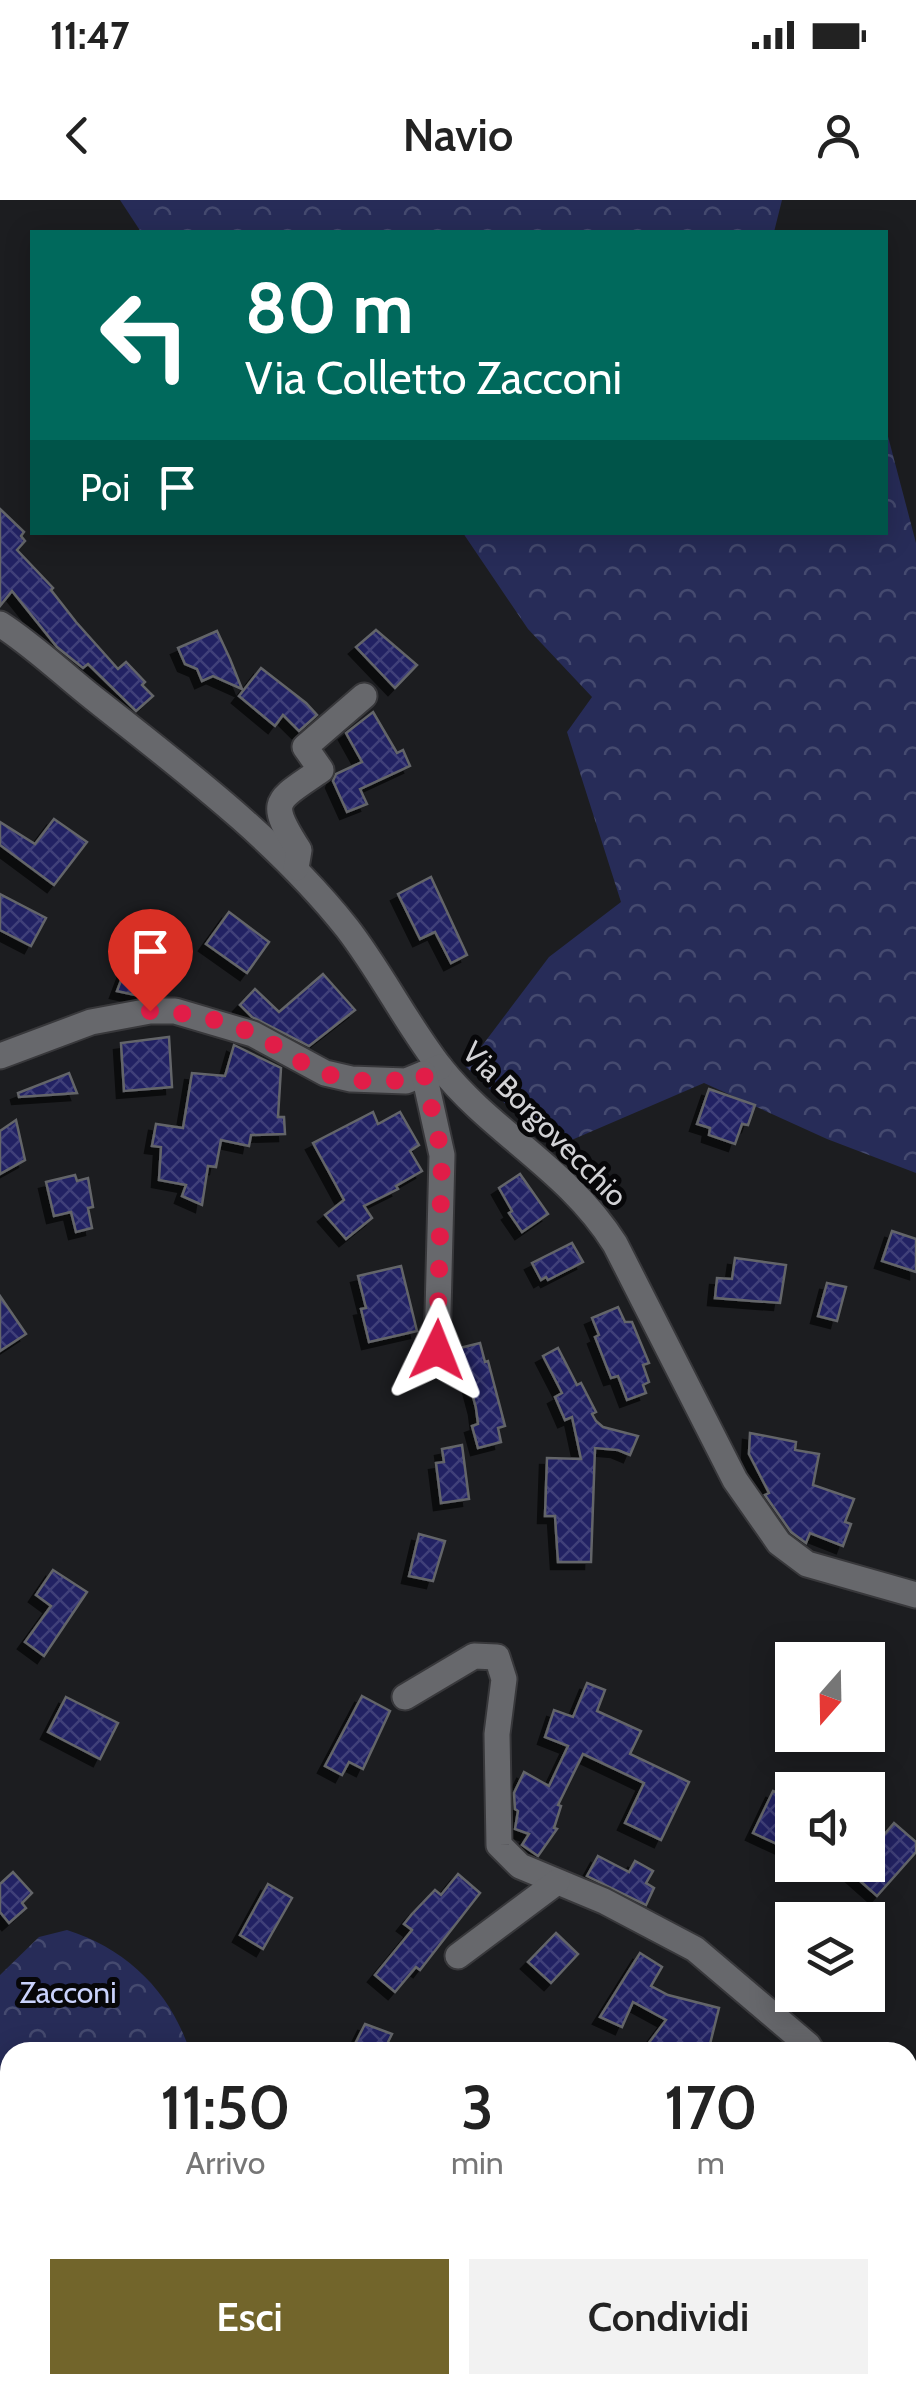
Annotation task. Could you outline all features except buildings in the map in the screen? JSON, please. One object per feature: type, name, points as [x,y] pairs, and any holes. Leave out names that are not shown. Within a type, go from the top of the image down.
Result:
[{"type":"street","name":"Via Borgovecchio","points":[[0,624],[182,769],[296,868],[349,931],[432,1070],[546,1163],[597,1215],[735,1480],[779,1543],[807,1564],[916,1594]]},
{"type":"street","points":[[296,868],[299,850],[278,818],[280,803],[320,770],[305,747],[364,696]]},
{"type":"street","points":[[0,1056],[91,1022],[150,1011],[175,1011],[253,1034],[325,1073],[351,1079],[406,1081],[432,1070],[442,1155],[437,1350]]},
{"type":"street","points":[[405,1697],[474,1656],[497,1657],[504,1679],[497,1734],[500,1845],[520,1866],[604,1902],[695,1948],[805,2042]]},
{"type":"street","points":[[458,1956],[557,1882]]},
{"type":"green space","points":[[120,200],[782,200],[774,230],[140,230]]},
{"type":"green space","points":[[888,436],[916,543],[916,1173],[827,1139],[704,1083],[553,1148],[466,1067],[549,957],[621,902],[567,732],[592,697],[528,629],[464,535],[888,535]]},
{"type":"green space","name":"Zacconi","points":[[67,1930],[127,1961],[159,1992],[186,2042],[0,2042],[0,1975],[39,1937]]},
{"type":"route","points":[[150,1011],[175,1011],[253,1034],[325,1073],[351,1079],[406,1081],[424,1074],[442,1155],[437,1350]]}]
